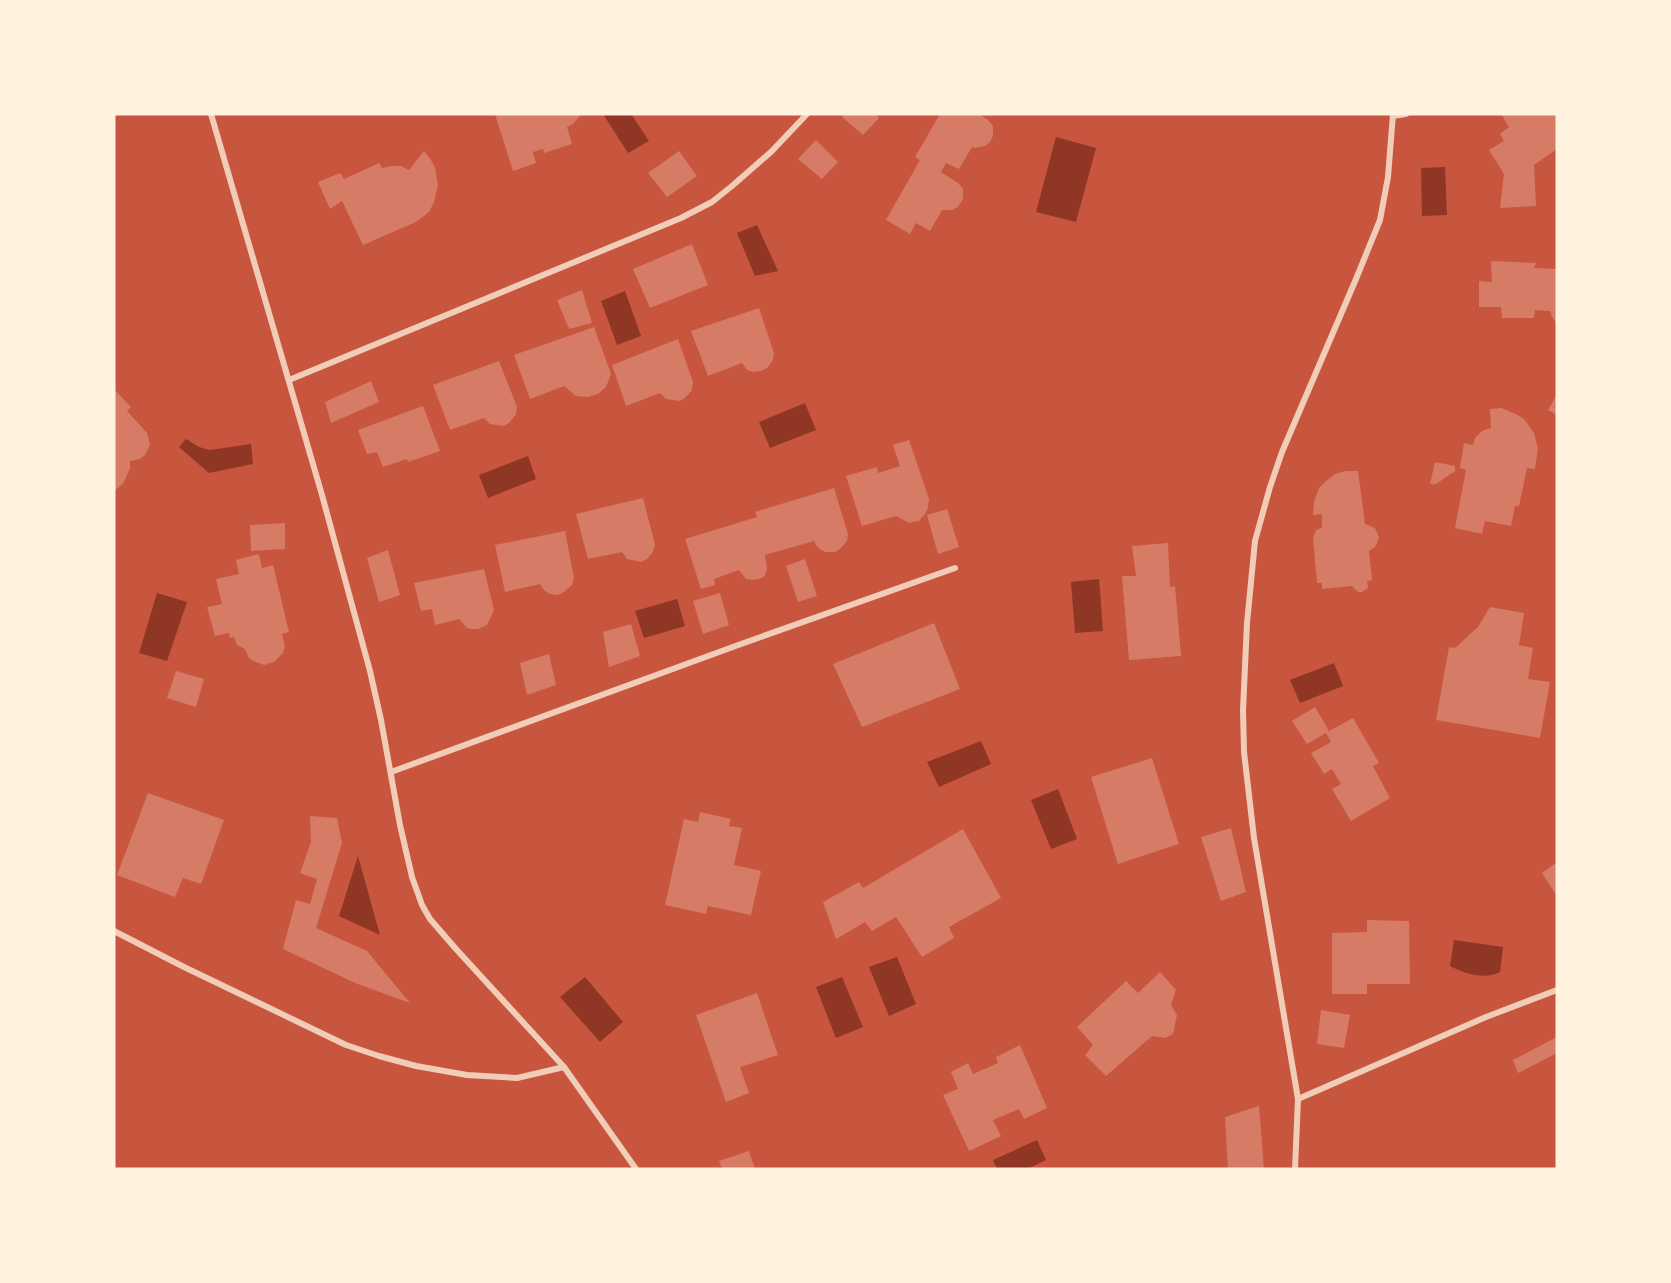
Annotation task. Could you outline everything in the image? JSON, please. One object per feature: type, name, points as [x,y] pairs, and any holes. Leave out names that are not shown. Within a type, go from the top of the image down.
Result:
[{"type":"street","points":[[211,114],[322,495],[370,671],[412,877],[422,905],[430,920],[564,1067],[636,1169]]},
{"type":"street","points":[[289,380],[681,218],[712,202],[732,186],[771,152],[807,114]]},
{"type":"street","points":[[1294,1169],[1298,1099],[1254,837],[1245,762],[1243,710],[1247,622],[1255,541],[1282,452],[1380,220],[1388,177],[1393,115],[1406,114]]},
{"type":"street","points":[[391,772],[955,568]]},
{"type":"street","points":[[114,931],[346,1045],[379,1056],[416,1066],[467,1075],[517,1078],[564,1067]]},
{"type":"street","points":[[1298,1099],[1486,1017],[1557,990]]},
{"type":"shaded area","points":[[603,114],[631,114],[649,141],[628,153]]},
{"type":"shaded area","points":[[1056,137],[1096,148],[1076,222],[1036,212]]},
{"type":"shaded area","points":[[1445,167],[1447,215],[1422,216],[1421,168]]},
{"type":"shaded area","points":[[757,225],[778,271],[755,276],[737,233]]},
{"type":"shaded area","points":[[625,291],[641,336],[617,345],[601,301]]},
{"type":"shaded area","points":[[805,403],[816,430],[770,448],[759,422]]},
{"type":"shaded area","points":[[186,439],[199,447],[210,450],[251,444],[253,464],[209,473],[179,447]]},
{"type":"shaded area","points":[[528,456],[536,479],[488,498],[479,475]]},
{"type":"shaded area","points":[[1099,579],[1103,631],[1075,633],[1071,582]]},
{"type":"shaded area","points":[[157,593],[187,602],[167,661],[139,653]]},
{"type":"shaded area","points":[[677,599],[685,626],[644,638],[635,611]]},
{"type":"shaded area","points":[[1334,663],[1343,686],[1300,703],[1290,680]]},
{"type":"shaded area","points":[[981,741],[991,764],[939,787],[927,762]]},
{"type":"shaded area","points":[[1058,789],[1077,839],[1051,849],[1031,800]]},
{"type":"shaded area","points":[[358,856],[380,935],[339,916]]},
{"type":"shaded area","points":[[1454,940],[1503,947],[1500,972],[1487,976],[1475,975],[1450,966]]},
{"type":"shaded area","points":[[897,957],[916,1004],[889,1016],[869,967]]},
{"type":"shaded area","points":[[585,977],[623,1022],[600,1042],[560,997]]},
{"type":"shaded area","points":[[842,977],[863,1027],[836,1038],[816,987]]},
{"type":"shaded area","points":[[1037,1140],[1046,1160],[1027,1169],[997,1169],[993,1160]]},
{"type":"building","points":[[495,114],[579,114],[579,117],[567,127],[572,144],[544,153],[543,149],[533,152],[536,163],[513,171]]},
{"type":"building","points":[[845,114],[875,114],[879,118],[863,135],[842,117]]},
{"type":"building","points":[[940,114],[979,114],[993,126],[993,136],[985,146],[972,147],[959,169],[946,163],[941,172],[963,189],[963,199],[958,207],[952,210],[942,210],[930,231],[916,223],[910,234],[886,220],[920,160],[915,157]]},
{"type":"building","points":[[1501,114],[1557,114],[1557,149],[1534,165],[1536,206],[1500,208],[1504,174],[1489,150],[1504,141],[1500,134],[1509,127]]},
{"type":"building","points":[[816,140],[838,162],[822,179],[798,159]]},
{"type":"building","points":[[424,151],[435,168],[438,185],[429,212],[416,222],[363,245],[342,201],[330,209],[318,182],[340,173],[344,179],[379,163],[382,168],[401,166],[409,170]]},
{"type":"building","points":[[679,151],[697,176],[667,197],[648,173]]},
{"type":"building","points":[[692,244],[708,285],[650,308],[633,269]]},
{"type":"building","points":[[1491,261],[1536,263],[1534,268],[1557,269],[1557,324],[1550,311],[1535,310],[1534,318],[1502,318],[1501,307],[1479,307],[1479,281],[1492,282]]},
{"type":"building","points":[[582,290],[592,323],[569,329],[557,300]]},
{"type":"building","points":[[759,308],[774,353],[773,360],[767,368],[753,372],[747,370],[742,363],[708,376],[691,331]]},
{"type":"building","points":[[594,327],[611,374],[606,387],[598,394],[588,397],[576,396],[564,386],[530,399],[514,355]]},
{"type":"building","points":[[678,339],[693,382],[692,390],[680,401],[666,399],[660,393],[626,406],[612,365]]},
{"type":"building","points":[[499,361],[517,407],[516,414],[504,426],[490,424],[484,418],[450,430],[433,385]]},
{"type":"building","points":[[371,381],[379,402],[331,423],[325,402]]},
{"type":"building","points":[[114,389],[131,407],[127,411],[147,433],[150,445],[140,459],[130,461],[130,468],[124,482],[114,492]]},
{"type":"building","points":[[1557,394],[1557,415],[1548,410]]},
{"type":"building","points":[[423,406],[440,451],[408,462],[407,459],[383,467],[377,452],[367,454],[358,430]]},
{"type":"building","points":[[1501,408],[1524,419],[1534,433],[1538,448],[1535,469],[1527,468],[1519,506],[1515,506],[1511,526],[1485,521],[1482,534],[1455,528],[1466,470],[1460,468],[1464,443],[1473,445],[1480,433],[1491,428],[1490,409]]},
{"type":"building","points":[[909,440],[929,499],[925,514],[919,521],[909,523],[896,516],[862,526],[846,476],[877,467],[878,473],[900,466],[893,445]]},
{"type":"building","points":[[1435,462],[1455,466],[1455,471],[1436,484],[1430,484]]},
{"type":"building","points":[[1358,471],[1365,524],[1375,528],[1379,537],[1376,546],[1369,551],[1372,580],[1367,581],[1368,588],[1362,592],[1358,592],[1352,586],[1322,589],[1322,583],[1317,583],[1313,538],[1316,530],[1322,528],[1322,514],[1313,515],[1314,502],[1319,488],[1324,483],[1335,474]]},
{"type":"building","points":[[834,488],[848,534],[847,541],[840,549],[835,552],[826,552],[821,550],[814,541],[765,555],[767,569],[765,576],[753,580],[746,579],[739,570],[714,579],[715,585],[701,589],[685,539],[757,517],[755,512]]},
{"type":"building","points":[[643,498],[655,545],[647,559],[641,562],[627,559],[622,552],[588,559],[576,514]]},
{"type":"building","points":[[947,509],[959,547],[938,554],[927,515]]},
{"type":"building","points":[[285,523],[285,549],[251,551],[250,525]]},
{"type":"building","points":[[565,531],[574,578],[572,585],[558,595],[545,591],[540,584],[505,592],[495,545]]},
{"type":"building","points":[[1168,543],[1170,587],[1175,586],[1181,656],[1129,660],[1122,576],[1136,576],[1132,546]]},
{"type":"building","points":[[388,550],[400,595],[379,602],[367,558]]},
{"type":"building","points":[[259,554],[262,568],[273,565],[289,632],[282,634],[285,646],[283,653],[274,662],[264,665],[249,658],[245,649],[237,645],[234,637],[230,638],[229,633],[215,636],[207,607],[222,604],[216,579],[239,574],[236,560]]},
{"type":"building","points":[[805,559],[817,596],[798,602],[786,566]]},
{"type":"building","points":[[484,569],[494,610],[487,625],[471,629],[459,619],[435,625],[432,609],[421,611],[414,583]]},
{"type":"building","points":[[720,593],[729,625],[703,634],[693,601]]},
{"type":"building","points":[[1490,607],[1524,613],[1519,645],[1533,648],[1528,679],[1550,682],[1540,738],[1436,720],[1449,647],[1455,648],[1478,627]]},
{"type":"building","points":[[934,623],[960,689],[862,727],[833,664]]},
{"type":"building","points":[[631,624],[640,656],[609,667],[603,632]]},
{"type":"building","points":[[549,654],[556,685],[527,695],[520,663]]},
{"type":"building","points":[[176,671],[204,679],[196,707],[167,698]]},
{"type":"building","points":[[1315,707],[1329,731],[1353,718],[1379,763],[1373,766],[1390,798],[1351,821],[1332,789],[1341,784],[1332,769],[1324,774],[1311,753],[1331,742],[1326,733],[1307,744],[1292,721]]},
{"type":"building","points":[[1152,758],[1179,844],[1118,864],[1091,777]]},
{"type":"building","points":[[148,793],[224,820],[201,884],[183,878],[175,897],[117,875]]},
{"type":"building","points":[[700,812],[731,819],[729,826],[742,828],[734,865],[761,871],[751,915],[708,906],[706,914],[665,905],[684,819],[698,822]]},
{"type":"building","points":[[310,816],[337,818],[342,843],[316,928],[367,951],[410,1003],[355,983],[283,949],[296,900],[310,904],[317,879],[300,873],[311,842]]},
{"type":"building","points":[[1231,828],[1246,892],[1221,901],[1201,837]]},
{"type":"building","points":[[963,829],[1001,898],[949,927],[954,938],[922,957],[896,917],[872,931],[865,922],[836,939],[823,902],[859,882],[863,888]]},
{"type":"building","points":[[1557,862],[1557,896],[1542,873]]},
{"type":"building","points":[[1367,920],[1409,921],[1410,984],[1367,984],[1367,994],[1332,994],[1332,933],[1367,932]]},
{"type":"building","points":[[1160,972],[1176,990],[1171,1005],[1177,1015],[1173,1034],[1165,1038],[1152,1036],[1106,1076],[1085,1055],[1093,1045],[1077,1027],[1126,981],[1138,993]]},
{"type":"building","points":[[757,993],[778,1055],[740,1067],[749,1093],[726,1102],[696,1015]]},
{"type":"building","points":[[1321,1010],[1350,1015],[1344,1048],[1317,1044]]},
{"type":"building","points":[[1557,1037],[1557,1053],[1518,1073],[1513,1060]]},
{"type":"building","points":[[1020,1045],[1047,1108],[1024,1119],[1019,1109],[993,1120],[1001,1136],[969,1151],[943,1095],[958,1089],[951,1072],[968,1063],[973,1074],[998,1063],[996,1057]]},
{"type":"building","points":[[1259,1106],[1264,1169],[1228,1169],[1225,1117]]},
{"type":"building","points":[[749,1151],[755,1169],[722,1169],[719,1161]]}]
